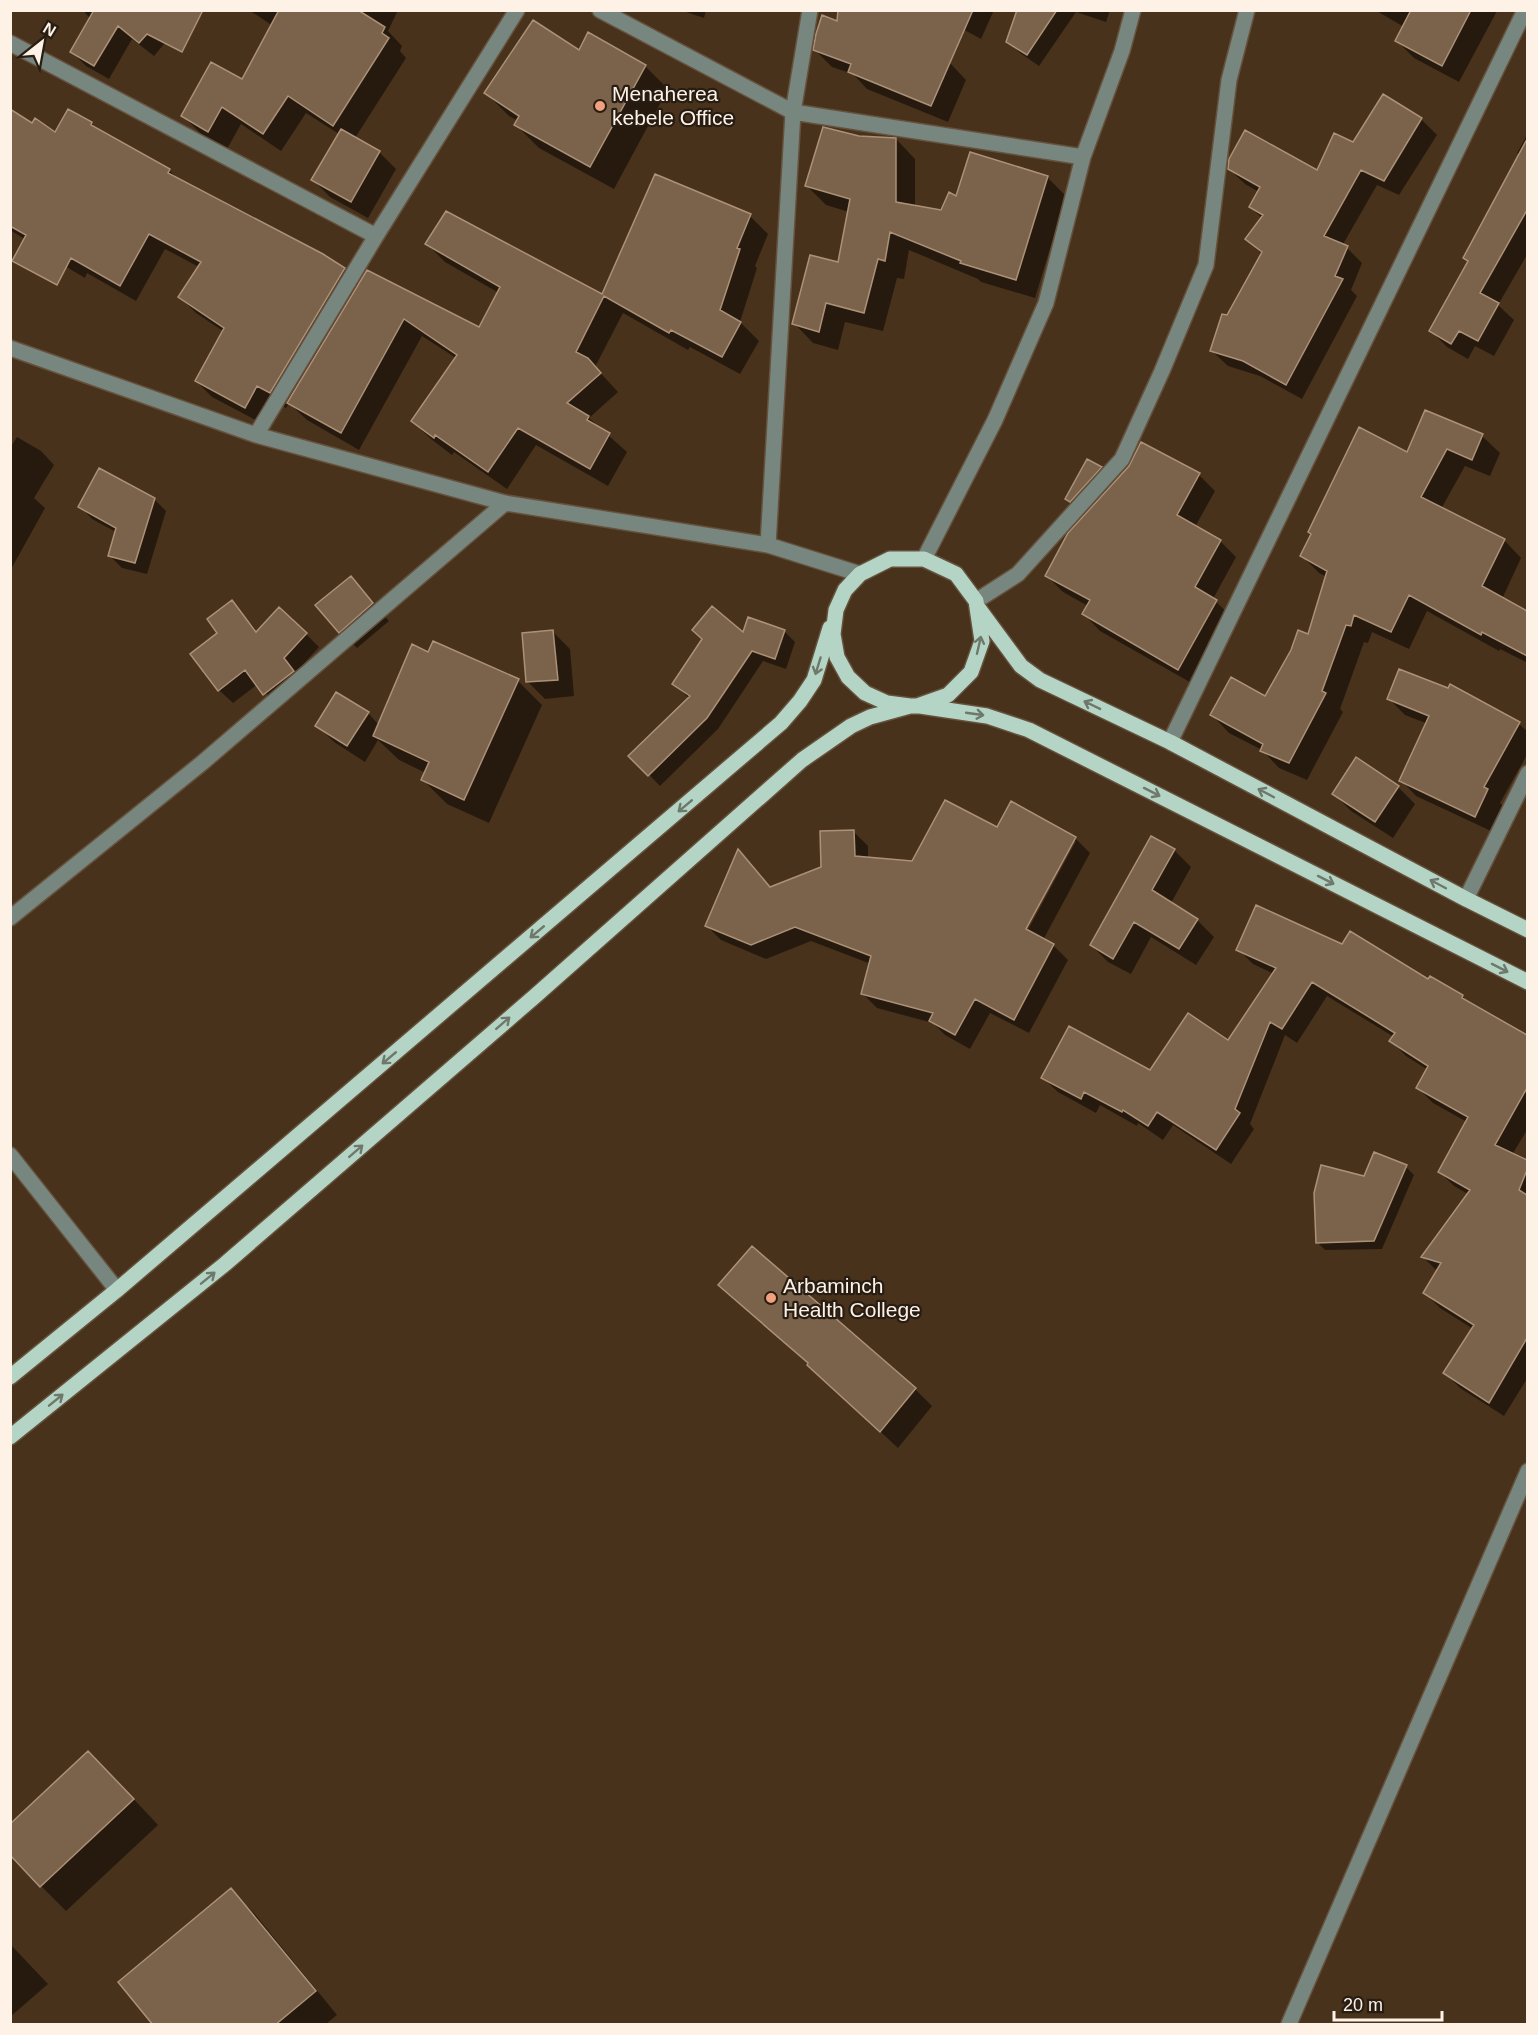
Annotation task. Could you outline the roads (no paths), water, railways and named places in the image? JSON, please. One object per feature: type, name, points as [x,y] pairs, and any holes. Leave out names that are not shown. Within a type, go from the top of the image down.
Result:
[{"type":"main road","points":[[10,1377],[117,1290],[781,723],[814,680],[836,610],[845,590],[860,574],[891,559],[924,559],[956,574],[1021,666],[1040,680],[1170,742],[1527,930]]},
{"type":"main road","points":[[10,1437],[225,1264],[534,997],[802,760],[851,726],[870,717],[948,695],[971,672],[982,641],[977,605]]},
{"type":"main road","points":[[836,610],[833,634],[837,657],[848,677],[866,693],[887,703],[987,716],[1029,729],[1527,982]]},
{"type":"street","points":[[256,435],[376,236],[517,10]]},
{"type":"street","points":[[600,10],[793,112],[1083,157]]},
{"type":"street","points":[[768,545],[793,112],[810,10]]},
{"type":"street","points":[[924,559],[995,420],[1046,303],[1083,157],[1122,51],[1133,10]]},
{"type":"street","points":[[977,605],[1018,574],[1122,459],[1158,381],[1206,265],[1229,80],[1246,10]]},
{"type":"street","points":[[1170,742],[1525,10]]},
{"type":"street","points":[[10,43],[376,236]]},
{"type":"street","points":[[10,348],[256,435],[505,503],[768,545],[860,574]]},
{"type":"street","points":[[10,918],[202,763],[505,503]]},
{"type":"street","points":[[1466,899],[1527,773]]},
{"type":"street","points":[[10,1155],[117,1290]]},
{"type":"street","points":[[1289,2025],[1527,1471]]},
{"type":"place","name":"Menaherea kebele Office","points":[[600,106]]},
{"type":"place","name":"Arbaminch Health College","points":[[771,1298]]}]
